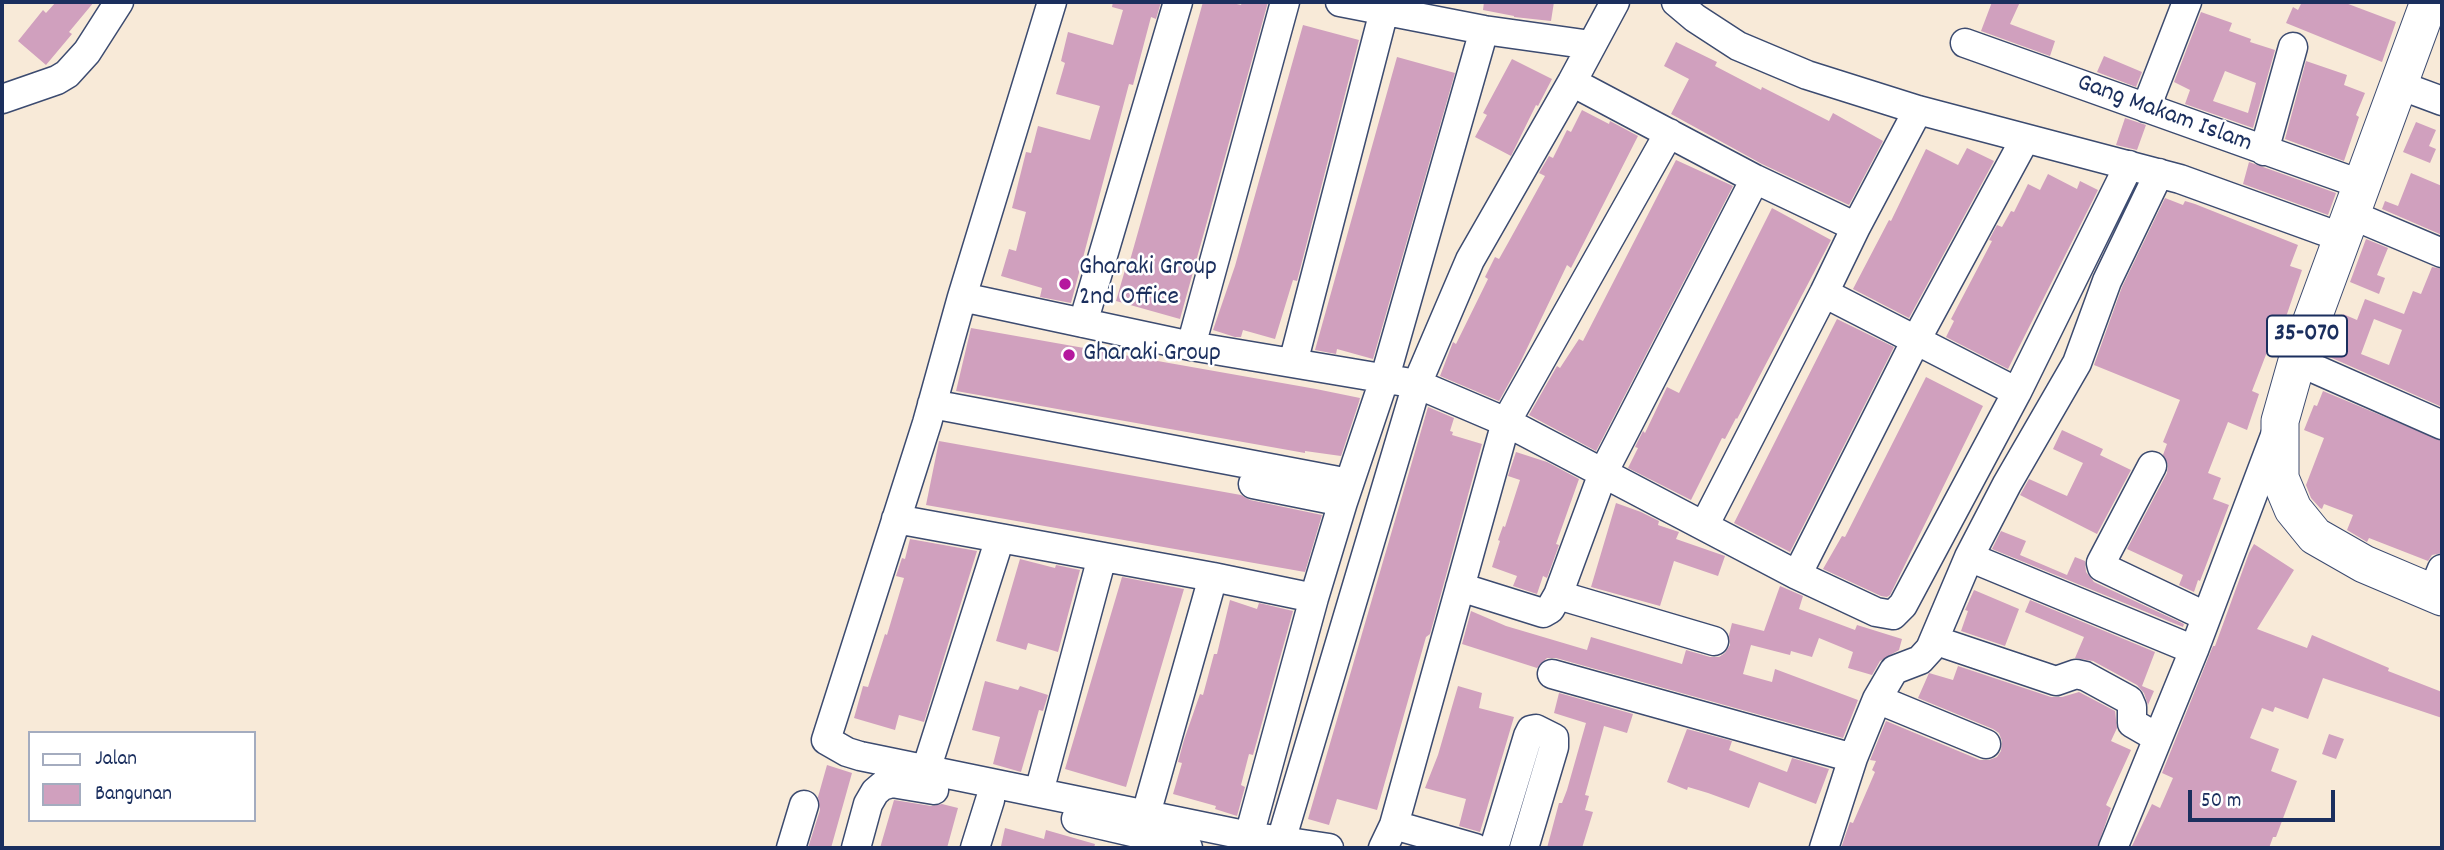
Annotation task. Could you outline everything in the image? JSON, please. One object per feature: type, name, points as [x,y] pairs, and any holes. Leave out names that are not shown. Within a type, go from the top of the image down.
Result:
[{"type":"main road","name":"35-070","points":[[2429,2],[2297,361],[2280,421],[2280,478],[2293,509],[2315,536],[2364,564],[2439,586]]},
{"type":"street","points":[[2,99],[57,80],[66,74],[87,52],[119,2]]},
{"type":"street","points":[[1052,2],[929,413],[826,740],[847,752],[926,770],[1249,836],[1329,848]]},
{"type":"street","points":[[1083,323],[1178,2]]},
{"type":"street","points":[[1191,346],[1285,2]]},
{"type":"street","points":[[1340,2],[1484,30],[1591,46]]},
{"type":"street","points":[[1281,841],[1417,384],[1470,260],[1615,2]]},
{"type":"street","points":[[1676,2],[1738,46],[1807,75],[1918,110],[2159,173],[2352,212],[2442,253]]},
{"type":"street","points":[[2146,108],[2187,2]]},
{"type":"street","points":[[1293,363],[1384,11]]},
{"type":"street","points":[[1249,836],[1314,598],[1385,377],[1484,30]]},
{"type":"street","name":"Gang Makam Islam","points":[[1965,43],[2264,150],[2352,212]]},
{"type":"street","points":[[2264,150],[2293,47]]},
{"type":"street","points":[[1572,82],[1755,179],[1856,227]]},
{"type":"street","points":[[2399,85],[2442,101]]},
{"type":"street","points":[[1704,526],[1918,110]]},
{"type":"street","points":[[1475,848],[1388,837],[1506,422],[1669,133]]},
{"type":"street","points":[[1797,575],[1916,340],[2025,139]]},
{"type":"street","points":[[962,297],[1191,346],[1417,384],[1506,422],[1797,575],[1876,612],[1893,615],[1903,605],[2017,392],[2129,165]]},
{"type":"street","points":[[1824,848],[1853,758],[1877,699],[1894,670],[1920,660],[1930,649],[1969,557],[2007,484],[2077,363],[2107,281],[2159,173]]},
{"type":"street","points":[[1460,587],[1543,613],[1550,609],[1558,595],[1604,473],[1755,179]]},
{"type":"street","points":[[1824,293],[2017,392]]},
{"type":"street","points":[[2297,361],[2442,425]]},
{"type":"street","points":[[929,413],[1346,493]]},
{"type":"street","points":[[2113,848],[2194,650],[2280,421]]},
{"type":"street","points":[[2151,466],[2101,563],[2102,567],[2205,616]]},
{"type":"street","points":[[896,519],[1314,598]]},
{"type":"street","points":[[926,770],[1000,538]]},
{"type":"street","points":[[1039,792],[1102,557]]},
{"type":"street","points":[[1969,557],[2194,650]]},
{"type":"street","points":[[1146,814],[1213,577]]},
{"type":"street","points":[[1558,595],[1714,641]]},
{"type":"street","points":[[1934,640],[2056,681],[2076,674],[2085,676],[2129,700],[2132,723],[2158,738]]},
{"type":"street","points":[[1552,674],[1853,758]]},
{"type":"street","points":[[1877,699],[1986,744]]},
{"type":"street","points":[[1494,848],[1528,736],[1531,730],[1536,729],[1554,738],[1554,747],[1524,848]]},
{"type":"street","points":[[856,848],[868,804],[875,792],[892,783],[990,800],[1097,836],[1175,842],[1188,848]]},
{"type":"street","points":[[975,848],[990,800]]},
{"type":"street","points":[[791,848],[804,805]]},
{"type":"building","points":[[56,2],[94,2],[46,65],[18,41],[43,10],[46,13]]},
{"type":"building","points":[[1113,2],[1161,2],[1156,19],[1151,17],[1133,85],[1129,84],[1071,303],[1040,297],[1042,288],[1001,276],[1009,249],[1016,251],[1026,212],[1012,208],[1026,152],[1031,153],[1038,126],[1090,140],[1100,106],[1056,94],[1065,63],[1061,61],[1068,32],[1113,45],[1123,10],[1112,7]]},
{"type":"building","points":[[1203,2],[1241,5],[1242,2],[1268,2],[1180,319],[1116,301],[1125,270],[1127,271]]},
{"type":"building","points":[[1484,2],[1554,2],[1551,21],[1483,10]]},
{"type":"building","points":[[1992,2],[2020,2],[2010,24],[2055,41],[2050,56],[1981,31]]},
{"type":"building","points":[[2302,2],[2343,2],[2396,22],[2382,62],[2286,23],[2293,7],[2298,10]]},
{"type":"building","points":[[2201,12],[2232,23],[2229,31],[2251,39],[2250,42],[2275,50],[2253,128],[2185,104],[2190,90],[2174,82]],"holes":[[[2225,71],[2256,83],[2248,113],[2213,101]]]},
{"type":"building","points":[[1303,25],[1359,40],[1297,281],[1293,280],[1275,339],[1243,330],[1241,337],[1235,337],[1213,330],[1235,266]]},
{"type":"building","points":[[1676,42],[1717,62],[1715,66],[1761,90],[1762,87],[1829,121],[1833,113],[1883,141],[1849,205],[1762,164],[1671,114],[1689,79],[1664,66]]},
{"type":"building","points":[[2104,56],[2142,72],[2136,87],[2097,72]]},
{"type":"building","points":[[1397,57],[1455,73],[1373,359],[1337,349],[1336,354],[1315,350]]},
{"type":"building","points":[[1512,59],[1552,79],[1511,156],[1475,137],[1487,115],[1483,113]]},
{"type":"building","points":[[2306,61],[2347,75],[2344,85],[2365,93],[2356,115],[2359,117],[2344,161],[2285,139]]},
{"type":"building","points":[[1582,110],[1638,136],[1571,268],[1567,265],[1499,401],[1440,376],[1453,342],[1456,344],[1488,279],[1485,277],[1495,257],[1499,259],[1545,176],[1539,173],[1549,156],[1553,158],[1567,130],[1571,132]]},
{"type":"building","points":[[2125,118],[2146,125],[2137,150],[2116,145]]},
{"type":"building","points":[[2416,122],[2436,130],[2429,146],[2436,149],[2430,163],[2403,152]]},
{"type":"building","points":[[1967,148],[1994,161],[1909,318],[1853,289],[1889,220],[1891,221],[1926,149],[1958,165]]},
{"type":"building","points":[[1676,160],[1733,186],[1596,451],[1529,415],[1557,366],[1560,368],[1579,339],[1583,341]]},
{"type":"building","points":[[2249,162],[2336,193],[2328,215],[2243,184]]},
{"type":"building","points":[[2411,173],[2442,186],[2442,235],[2382,209],[2385,201],[2398,206]]},
{"type":"building","points":[[2048,174],[2077,189],[2080,181],[2098,190],[2008,369],[1946,337],[1954,321],[1951,319],[1992,241],[1989,240],[1997,225],[2002,227],[2011,211],[2014,212],[2028,184],[2040,190]]},
{"type":"building","points":[[2165,198],[2183,205],[2185,201],[2195,204],[2298,245],[2290,266],[2302,270],[2287,314],[2267,352],[2252,391],[2259,394],[2247,430],[2228,422],[2208,473],[2221,478],[2213,499],[2229,505],[2194,592],[2179,585],[2183,575],[2127,549],[2167,473],[2168,465],[2163,455],[2167,444],[2163,442],[2180,400],[2094,365],[2122,287]]},
{"type":"building","points":[[1772,208],[1831,240],[1691,500],[1628,468],[1638,448],[1635,447],[1643,431],[1645,433],[1667,387],[1679,393]]},
{"type":"building","points":[[2366,239],[2388,248],[2377,275],[2385,278],[2379,294],[2350,282]]},
{"type":"building","points":[[2432,267],[2442,269],[2442,407],[2323,354],[2328,341],[2332,342],[2343,314],[2357,320],[2365,299],[2404,314],[2413,291],[2421,294]],"holes":[[[2374,319],[2402,330],[2389,365],[2361,354]]]},
{"type":"building","points":[[1837,319],[1894,347],[1790,552],[1734,523]]},
{"type":"building","points":[[971,328],[1360,398],[1341,456],[1305,453],[956,391]]},
{"type":"building","points":[[1926,377],[1983,406],[1890,595],[1881,596],[1823,569],[1842,536],[1845,537]]},
{"type":"building","points":[[2323,391],[2442,441],[2442,553],[2432,555],[2428,561],[2369,538],[2367,542],[2347,530],[2353,515],[2324,504],[2322,509],[2311,498],[2306,485],[2324,438],[2304,430]]},
{"type":"building","points":[[1428,407],[1454,418],[1450,431],[1453,432],[1452,435],[1482,444],[1430,634],[1426,637],[1377,810],[1337,799],[1329,825],[1308,819]]},
{"type":"building","points":[[2062,430],[2103,449],[2100,455],[2131,470],[2097,534],[2020,495],[2029,479],[2067,496],[2083,463],[2053,449]]},
{"type":"building","points":[[939,441],[1241,495],[1250,500],[1322,515],[1305,572],[926,505]]},
{"type":"building","points":[[1516,452],[1547,462],[1579,479],[1547,578],[1543,576],[1537,594],[1513,586],[1517,576],[1492,567],[1500,541],[1498,540],[1520,480],[1508,476]]},
{"type":"building","points":[[1616,503],[1659,521],[1658,525],[1679,532],[1676,539],[1725,556],[1718,576],[1674,561],[1660,606],[1591,587]]},
{"type":"building","points":[[2001,531],[2026,541],[2020,555],[2067,575],[2075,557],[2085,561],[2086,572],[2094,582],[2184,624],[2183,627],[1992,549]]},
{"type":"building","points":[[910,539],[977,551],[924,722],[899,715],[895,730],[854,718],[863,686],[868,687],[885,634],[887,635],[904,578],[896,576],[902,558],[905,559]]},
{"type":"building","points":[[2254,544],[2294,570],[2257,629],[2307,648],[2312,635],[2389,668],[2388,671],[2442,692],[2442,718],[2323,678],[2308,719],[2275,707],[2273,712],[2262,708],[2250,738],[2279,749],[2271,771],[2297,781],[2276,837],[2273,837],[2269,848],[2131,848],[2152,804],[2160,808],[2173,778],[2162,773]]},
{"type":"building","points":[[1020,559],[1055,568],[1056,565],[1080,570],[1058,652],[1028,643],[1026,650],[996,641]]},
{"type":"building","points":[[1122,577],[1184,589],[1126,787],[1065,769]]},
{"type":"building","points":[[1780,586],[1803,596],[1799,609],[1855,630],[1857,625],[1902,639],[1899,650],[1880,661],[1872,675],[1848,668],[1853,652],[1819,638],[1812,657],[1791,651],[1790,655],[1751,645],[1743,674],[1772,682],[1775,669],[1858,700],[1843,738],[1556,658],[1547,658],[1537,668],[1462,644],[1471,611],[1506,626],[1587,650],[1591,637],[1682,664],[1686,650],[1710,657],[1719,657],[1725,653],[1730,645],[1732,623],[1764,631]]},
{"type":"building","points":[[1974,590],[2019,609],[2005,646],[1961,631],[1968,611],[1965,610]]},
{"type":"building","points":[[1230,600],[1257,609],[1259,603],[1293,611],[1253,755],[1249,754],[1241,785],[1245,787],[1237,816],[1215,809],[1216,806],[1173,794],[1182,763],[1178,762],[1184,740],[1200,694],[1203,695],[1214,654],[1217,654]]},
{"type":"building","points":[[2030,600],[2155,652],[2142,686],[2154,691],[2148,705],[2144,693],[2137,685],[2093,661],[2075,658],[2084,637],[2025,612]]},
{"type":"building","points":[[1958,666],[2051,697],[2079,692],[2115,711],[2117,728],[2111,741],[2131,750],[2106,805],[2111,808],[2097,848],[1841,848],[1850,822],[1853,823],[1875,772],[1872,770],[1876,761],[1870,760],[1886,721],[1980,760],[1997,757],[2001,751],[2002,741],[1999,733],[1993,729],[1918,698],[1929,673],[1953,680]]},
{"type":"building","points":[[985,681],[1018,690],[1020,686],[1048,695],[1043,711],[1039,710],[1021,772],[993,764],[1000,737],[972,730]]},
{"type":"building","points":[[1458,686],[1482,693],[1479,708],[1514,717],[1480,832],[1459,826],[1466,799],[1425,788],[1438,755]]},
{"type":"building","points":[[1559,693],[1633,714],[1627,733],[1604,726],[1585,795],[1589,796],[1585,810],[1593,812],[1582,848],[1547,848],[1586,723],[1554,713]]},
{"type":"building","points":[[1687,729],[1732,741],[1729,750],[1787,772],[1792,758],[1829,769],[1816,804],[1759,782],[1749,808],[1667,782]]},
{"type":"building","points":[[2329,734],[2344,739],[2336,759],[2322,754]]},
{"type":"building","points":[[827,765],[852,773],[831,848],[808,848],[820,810],[818,797]]},
{"type":"building","points":[[894,800],[958,808],[947,848],[880,848]]},
{"type":"building","points":[[1005,828],[1044,839],[1046,830],[1095,844],[1094,848],[1010,848],[1001,846]]},
{"type":"place","name":"Gharaki Group 2nd Office","points":[[1065,284]]},
{"type":"place","name":"Gharaki Group","points":[[1069,355]]}]
